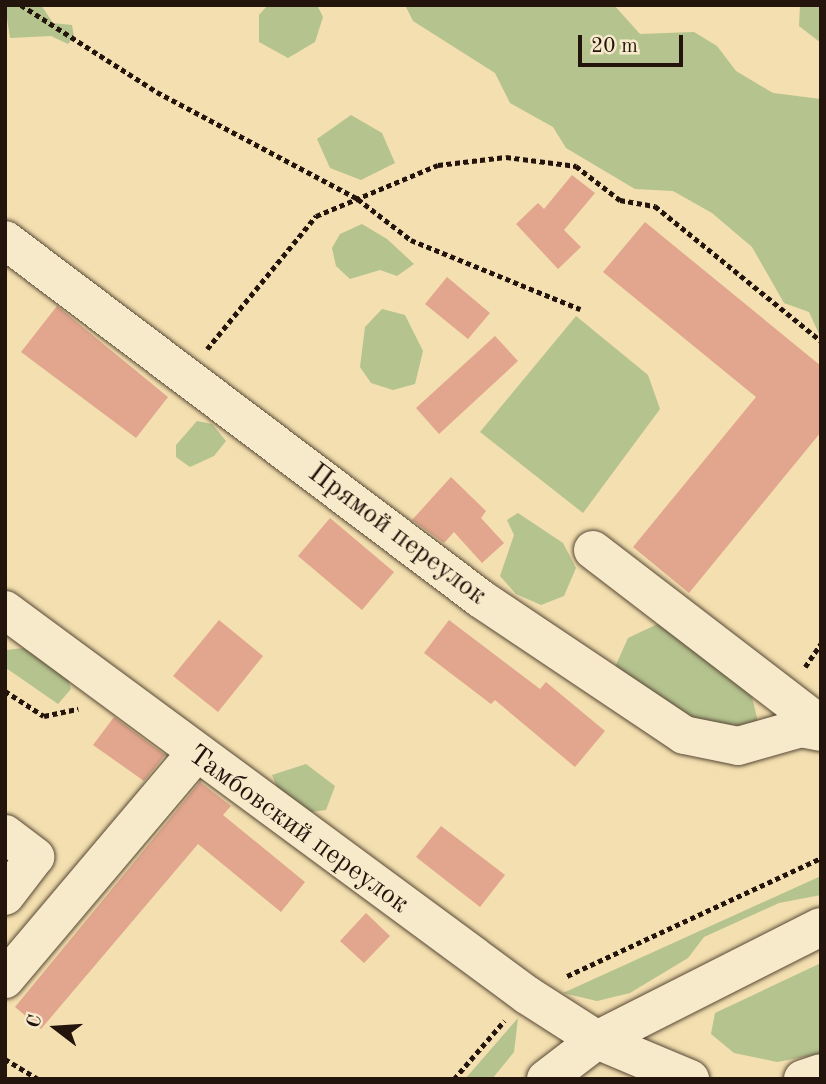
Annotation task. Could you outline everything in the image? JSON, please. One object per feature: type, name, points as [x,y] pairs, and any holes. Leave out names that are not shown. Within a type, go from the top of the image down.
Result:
[{"type":"street","name":"Прямой переулок","points":[[5,240],[481,599],[684,735],[738,746],[801,728],[821,732]]},
{"type":"street","points":[[593,550],[821,725]]},
{"type":"street","name":"Тамбовский переулок","points":[[5,610],[195,754],[527,995],[597,1040],[666,1074]]},
{"type":"street","points":[[5,979],[195,754]]},
{"type":"street","points":[[5,896],[20,846],[79,890]]},
{"type":"street","points":[[546,1079],[597,1040],[821,928]]},
{"type":"street","points":[[803,1079],[821,1073]]},
{"type":"path","points":[[21,5],[157,92],[358,199],[411,240],[580,309]]},
{"type":"path","points":[[185,376],[316,216],[439,165],[506,157],[576,166],[620,200],[655,206],[717,250],[821,341]]},
{"type":"path","points":[[5,691],[44,716],[124,700]]},
{"type":"path","points":[[454,1079],[527,995],[821,858]]},
{"type":"path","points":[[5,1059],[38,1079]]},
{"type":"green space","points":[[5,5],[41,5],[53,23],[72,25],[74,37],[68,44],[51,36],[10,38]]},
{"type":"green space","points":[[268,5],[317,5],[323,17],[315,42],[288,58],[259,42],[259,15]]},
{"type":"green space","points":[[405,5],[614,5],[640,34],[694,32],[717,46],[736,71],[773,93],[821,99],[821,338],[809,312],[784,303],[752,247],[712,213],[673,191],[635,189],[566,148],[553,127],[510,103],[495,73],[413,21]]},
{"type":"green space","points":[[800,5],[821,5],[821,43],[799,26]]},
{"type":"green space","points":[[351,115],[382,133],[395,163],[361,180],[330,168],[317,139]]},
{"type":"green space","points":[[362,224],[387,239],[414,264],[397,276],[380,270],[350,279],[336,266],[332,248],[340,234]]},
{"type":"green space","points":[[382,309],[405,315],[423,351],[415,384],[393,390],[371,383],[360,367],[365,327]]},
{"type":"green space","points":[[576,316],[648,375],[660,409],[583,513],[480,432]]},
{"type":"green space","points":[[197,421],[212,424],[226,441],[214,456],[190,467],[176,457],[176,445]]},
{"type":"green space","points":[[518,513],[563,543],[576,568],[564,596],[541,605],[516,594],[500,576],[514,535],[507,520]]},
{"type":"green space","points":[[664,621],[752,697],[758,722],[739,731],[704,727],[615,667],[628,638]]},
{"type":"green space","points":[[23,648],[66,673],[71,689],[58,704],[6,668],[7,650]]},
{"type":"green space","points":[[306,764],[335,786],[326,810],[304,813],[281,798],[272,775]]},
{"type":"green space","points":[[821,876],[821,895],[779,903],[704,937],[688,958],[630,993],[597,1001],[563,993]]},
{"type":"green space","points":[[821,963],[821,1054],[777,1062],[734,1053],[711,1034],[715,1013]]},
{"type":"green space","points":[[518,1018],[514,1052],[492,1079],[465,1079]]},
{"type":"building","points":[[572,175],[595,193],[564,230],[581,247],[558,269],[516,224],[538,203],[544,209]]},
{"type":"building","points":[[645,222],[821,366],[821,432],[689,593],[633,547],[756,397],[603,272]]},
{"type":"building","points":[[447,277],[490,313],[468,339],[425,304]]},
{"type":"building","points":[[57,306],[168,397],[136,438],[21,352]]},
{"type":"building","points":[[495,336],[518,361],[439,434],[416,408]]},
{"type":"building","points":[[451,477],[486,511],[481,518],[504,543],[482,563],[454,532],[444,543],[412,520]]},
{"type":"building","points":[[330,518],[394,572],[362,610],[298,556]]},
{"type":"building","points":[[219,620],[263,656],[218,712],[173,676]]},
{"type":"building","points":[[449,620],[540,689],[546,682],[605,731],[575,767],[495,700],[491,704],[424,653]]},
{"type":"building","points":[[114,717],[165,755],[144,781],[93,745]]},
{"type":"building","points":[[200,782],[231,806],[223,815],[305,882],[281,912],[198,844],[41,1029],[15,1007]]},
{"type":"building","points":[[441,826],[505,875],[480,907],[416,857]]},
{"type":"building","points":[[366,913],[390,936],[364,963],[340,941]]}]
